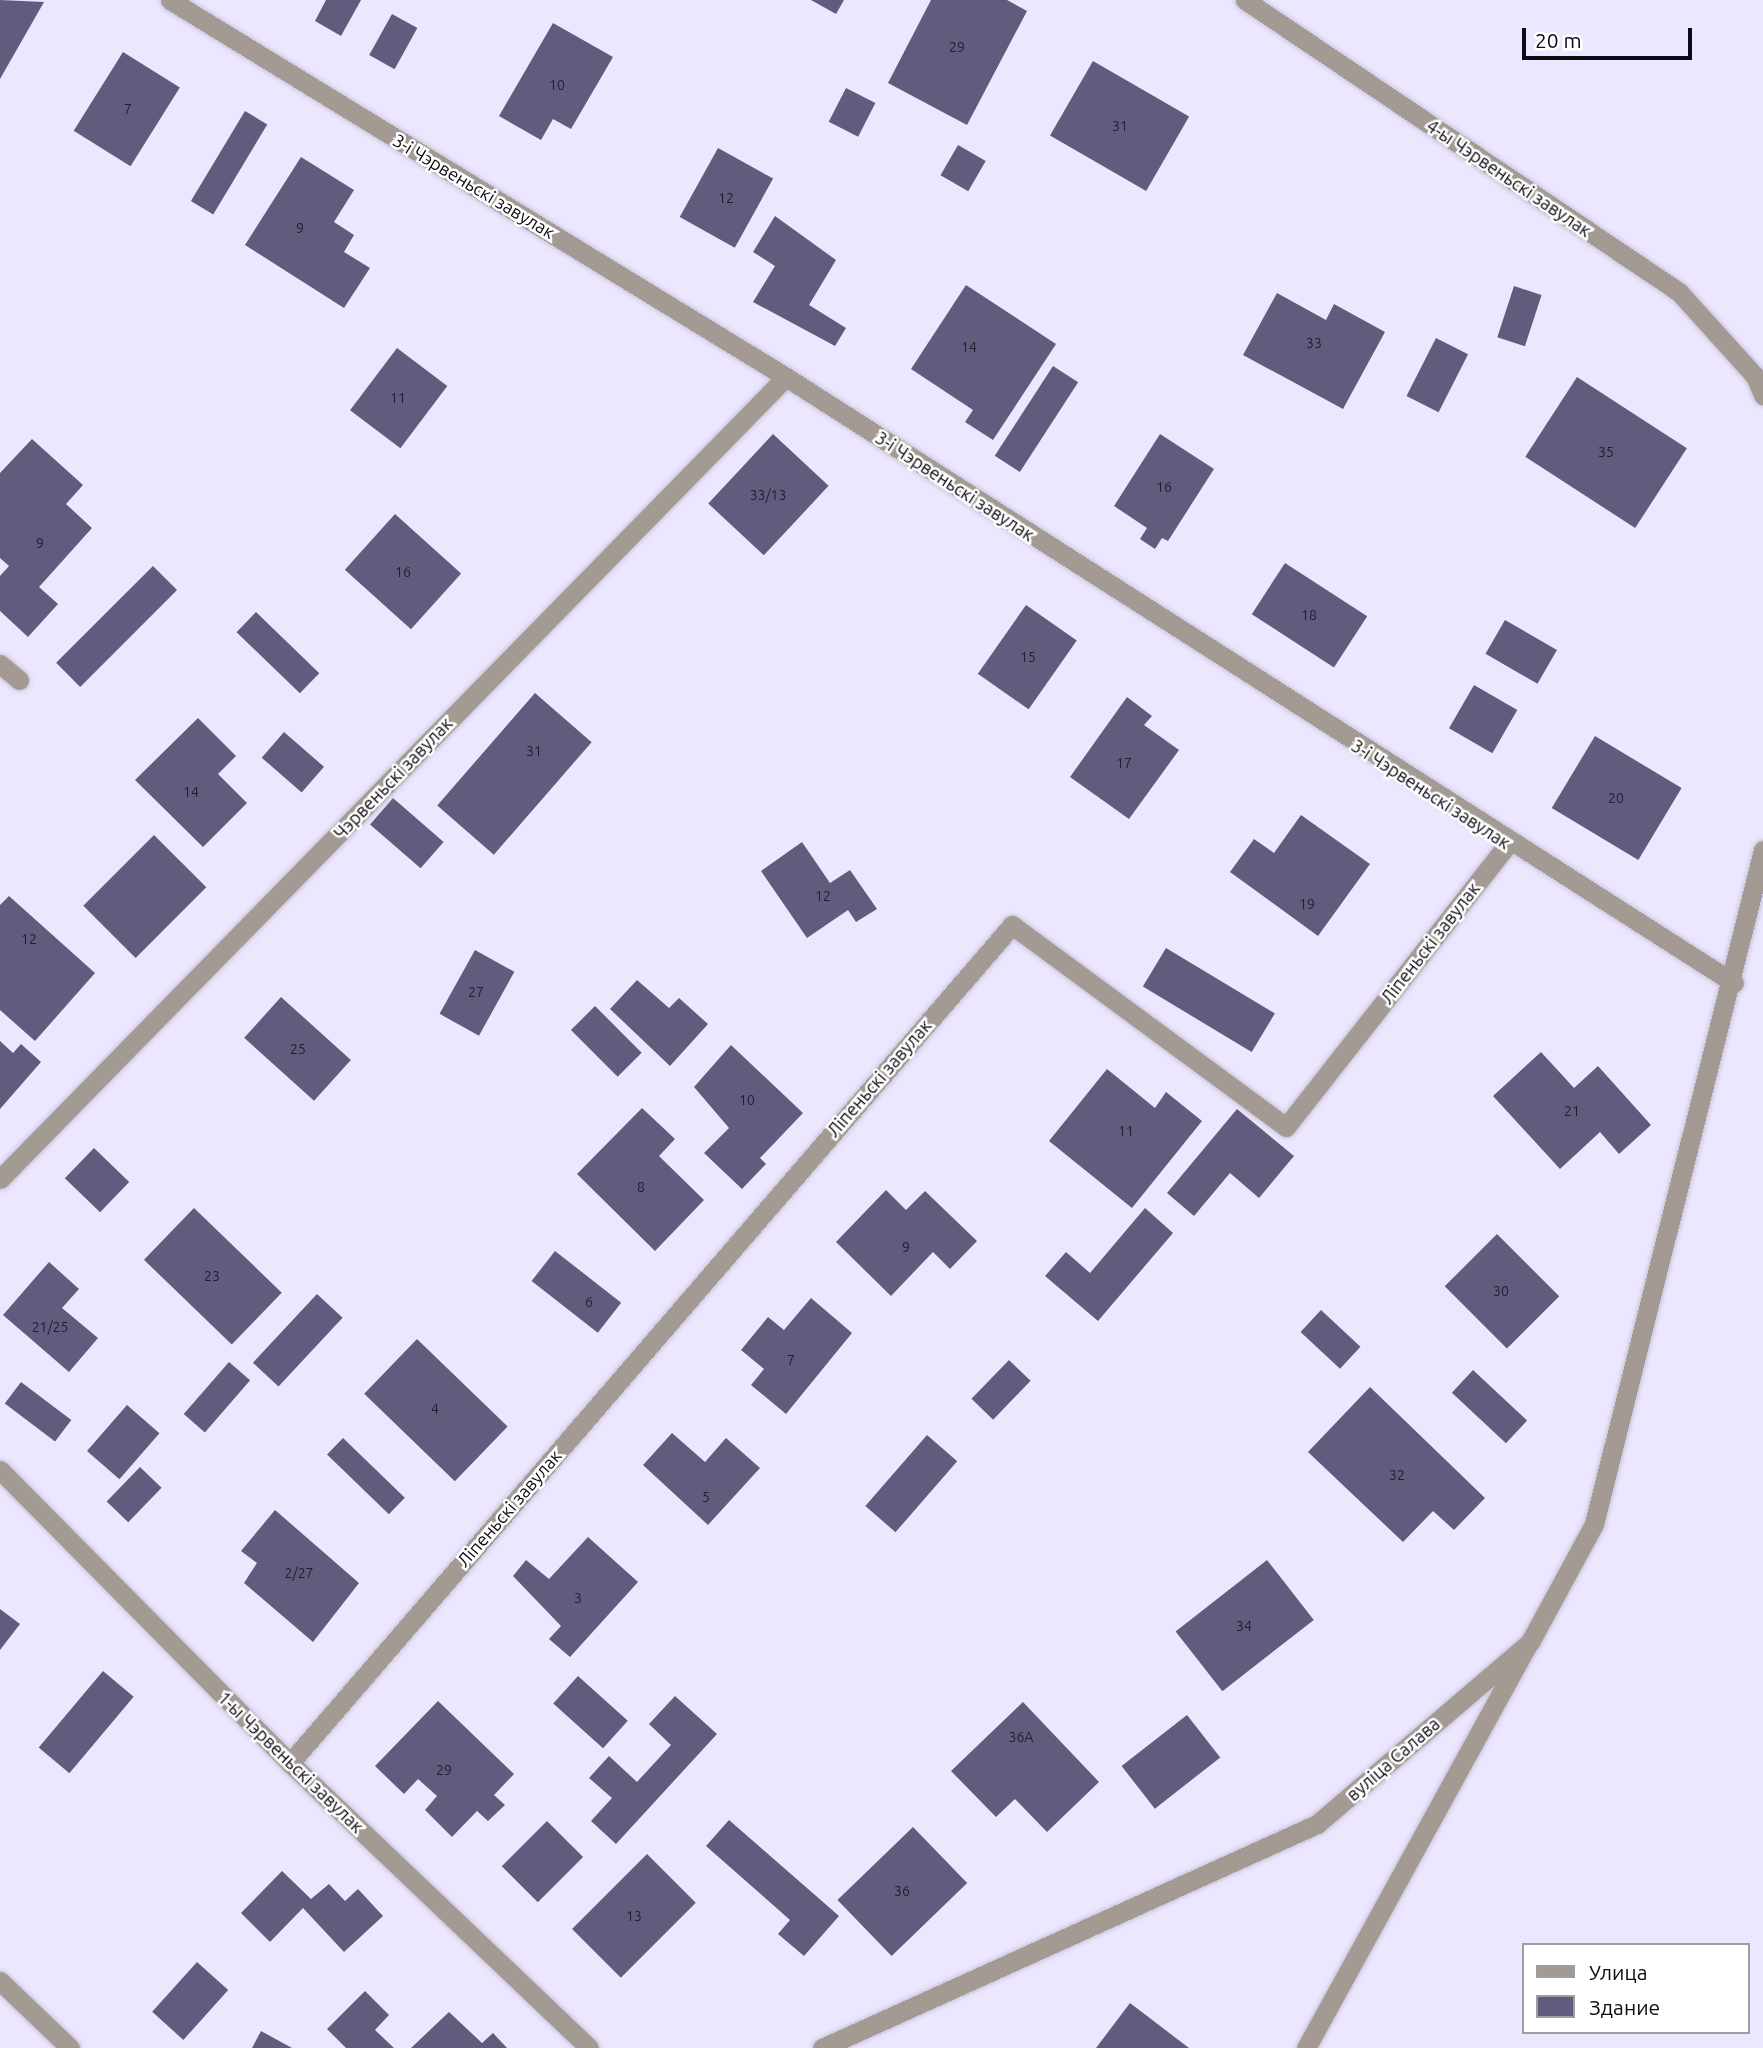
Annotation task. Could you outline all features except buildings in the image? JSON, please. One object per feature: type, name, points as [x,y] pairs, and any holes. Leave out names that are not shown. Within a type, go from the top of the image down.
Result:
[{"type":"street","name":"3-і Чэрвеньскі завулак","points":[[170,0],[786,377],[1508,844],[1734,983]]},
{"type":"street","name":"4-ы Чэрвеньскі завулак","points":[[1245,0],[1679,292],[1755,376],[1763,394]]},
{"type":"street","name":"Чэрвеньскі завулак","points":[[0,1179],[786,377]]},
{"type":"street","points":[[0,664],[19,680]]},
{"type":"street","name":"Ліпеньскі завулак","points":[[290,1763],[1012,925],[1286,1127],[1508,844]]},
{"type":"street","points":[[1306,2048],[1594,1524],[1734,983],[1763,850]]},
{"type":"street","name":"1-ы Чэрвеньскі завулак","points":[[0,1470],[290,1763],[589,2048]]},
{"type":"street","name":"вуліца Салава","points":[[822,2048],[1317,1824],[1530,1642]]},
{"type":"street","points":[[0,1981],[70,2048]]}]
